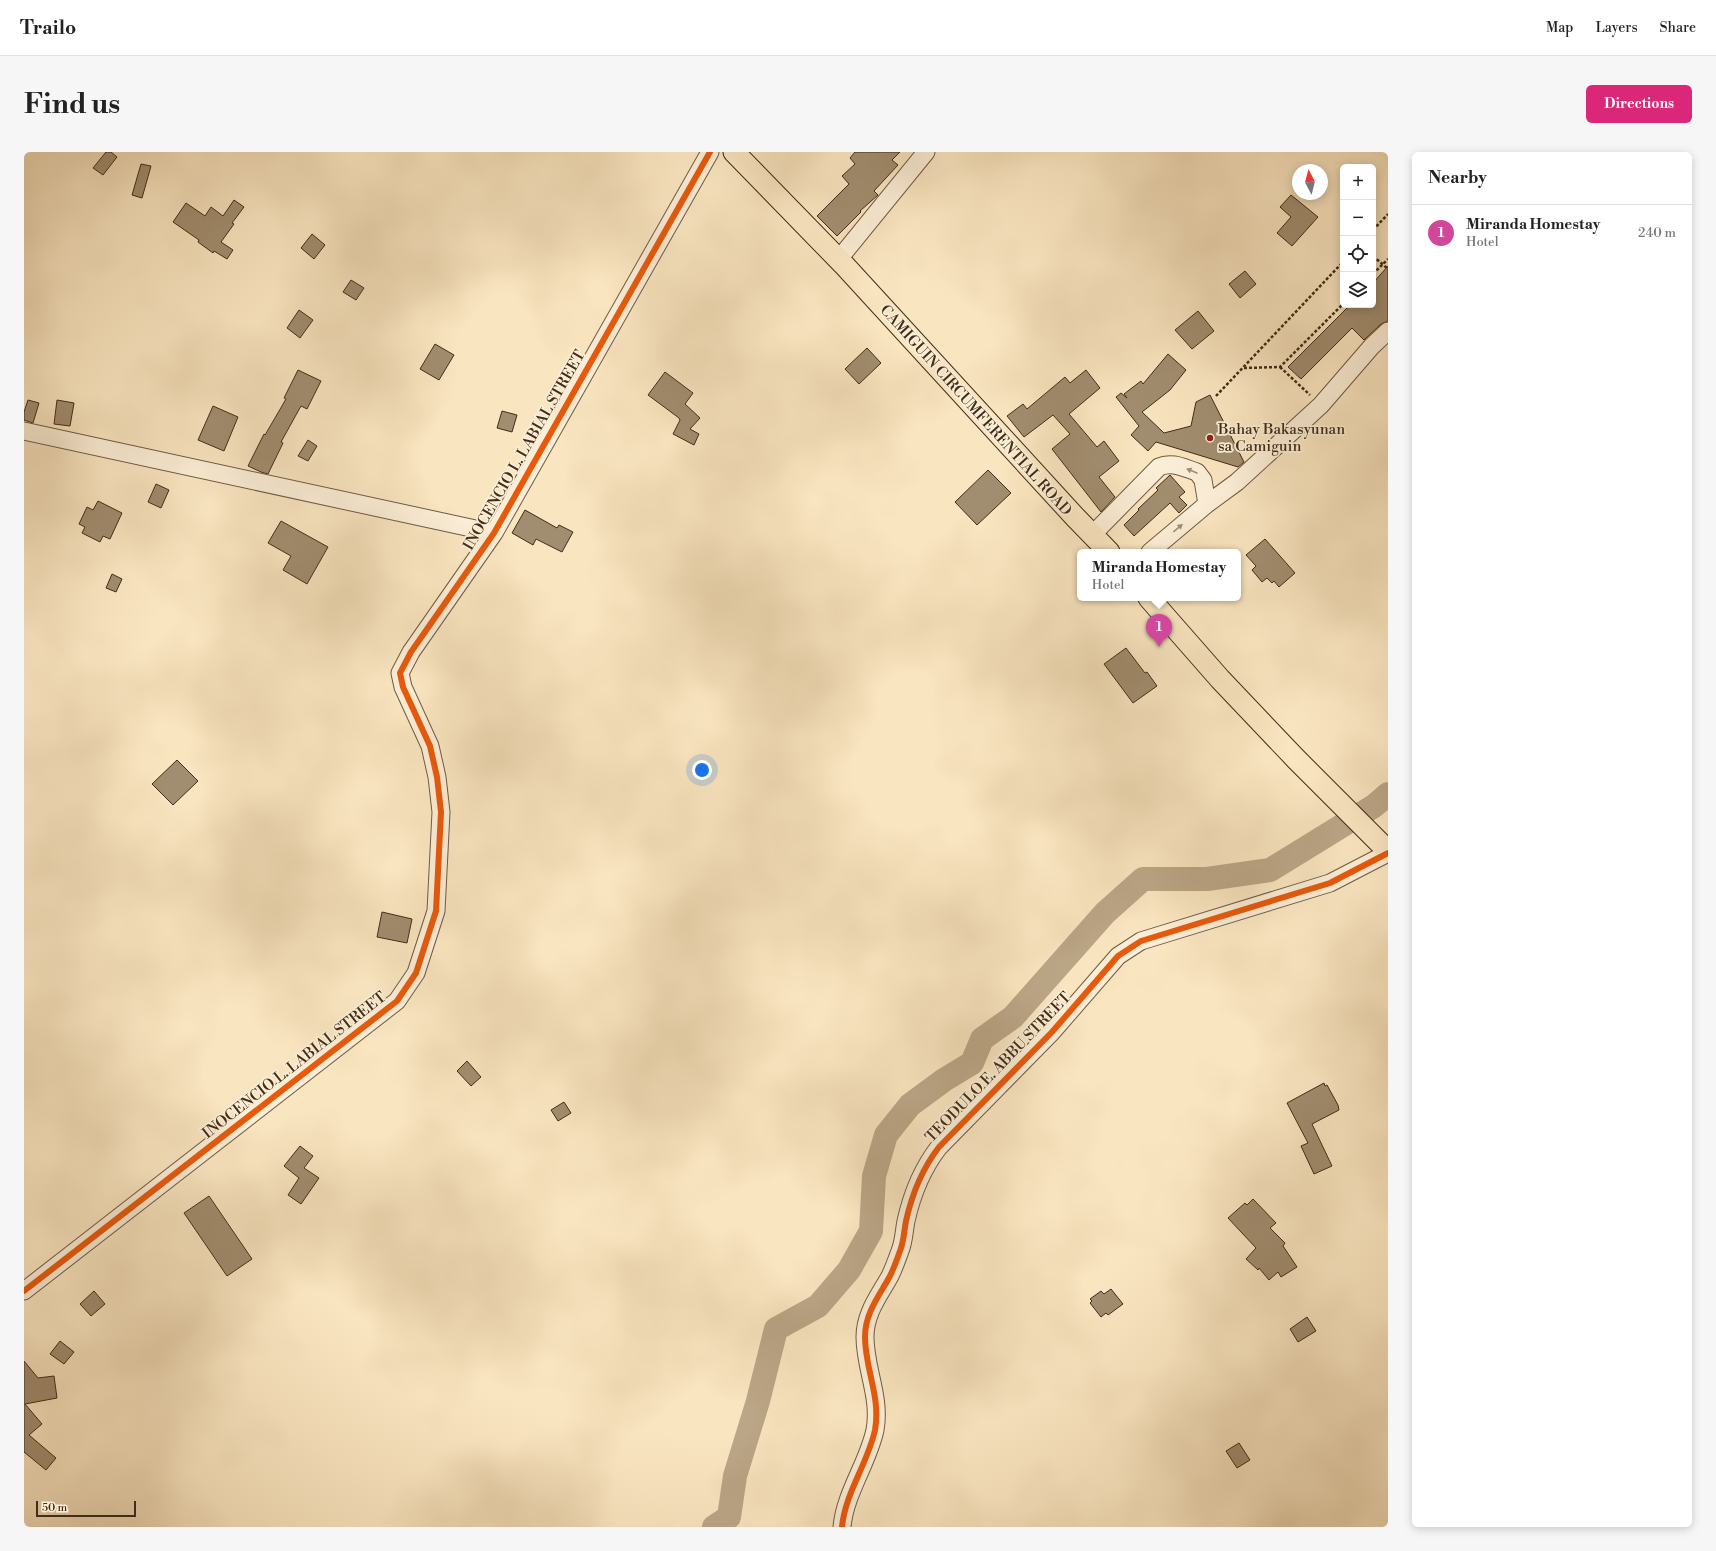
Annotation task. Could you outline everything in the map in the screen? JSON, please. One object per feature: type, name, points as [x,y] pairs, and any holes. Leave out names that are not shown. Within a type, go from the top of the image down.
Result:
[{"type":"main road","name":"CAMIGUIN CIRCUMFERENTIAL ROAD","points":[[734,152],[842,263],[1075,517],[1106,549]]},
{"type":"main road","points":[[1152,601],[1220,678],[1388,852]]},
{"type":"street","name":"INOCENCIO L. LABIAL STREET","points":[[24,1291],[398,1001],[416,973],[436,911],[441,812],[437,777],[430,746],[403,687],[400,673],[411,652],[494,533],[710,152]]},
{"type":"street","points":[[842,263],[926,152]]},
{"type":"street","points":[[1154,549],[1207,504],[1237,482],[1321,405],[1372,346],[1388,331]]},
{"type":"street","points":[[24,431],[494,533]]},
{"type":"street","points":[[1093,534],[1159,467],[1165,464],[1171,464],[1197,472],[1203,480],[1207,504]]},
{"type":"street","name":"TEODULO E. ABBU STREET","points":[[842,1527],[842,1518],[875,1431],[877,1414],[875,1391],[865,1336],[868,1318],[876,1299],[890,1276],[901,1249],[912,1196],[928,1161],[935,1152],[1052,1032],[1118,956],[1128,948],[1142,941],[1175,930],[1330,883],[1388,852]]},
{"type":"path","points":[[1376,227],[1388,214]]},
{"type":"path","points":[[1376,258],[1388,268]]},
{"type":"path","points":[[1375,272],[1388,259]]},
{"type":"path","points":[[1216,396],[1340,265]]},
{"type":"path","points":[[1244,368],[1280,367],[1340,307]]},
{"type":"path","points":[[1280,367],[1321,405]]},
{"type":"building","points":[[106,152],[111,152],[117,157],[103,175],[93,168]]},
{"type":"building","points":[[855,152],[900,152],[892,160],[898,165],[874,191],[878,195],[860,211],[861,212],[837,236],[817,216],[849,184],[842,176],[855,164],[850,158]]},
{"type":"building","points":[[141,164],[151,166],[142,198],[132,195]]},
{"type":"building","points":[[1291,195],[1292,200],[1297,200],[1318,217],[1292,246],[1277,233],[1291,217],[1280,207]]},
{"type":"building","points":[[234,200],[244,207],[232,223],[234,224],[221,242],[233,250],[227,259],[214,251],[213,253],[198,242],[199,240],[173,222],[186,203],[205,216],[211,207],[223,216]]},
{"type":"building","points":[[312,234],[325,245],[314,259],[301,248]]},
{"type":"building","points":[[1388,266],[1388,321],[1381,324],[1364,340],[1352,328],[1301,379],[1288,367],[1347,308],[1376,308],[1376,280]]},
{"type":"building","points":[[1245,271],[1256,284],[1240,298],[1229,284]]},
{"type":"building","points":[[351,280],[364,288],[356,300],[343,292]]},
{"type":"building","points":[[299,310],[313,320],[300,338],[287,328]]},
{"type":"building","points":[[1198,311],[1214,331],[1192,349],[1175,330]]},
{"type":"building","points":[[435,344],[454,355],[439,380],[420,369]]},
{"type":"building","points":[[867,348],[881,363],[859,384],[845,369]]},
{"type":"building","points":[[1168,354],[1186,370],[1170,390],[1142,412],[1164,433],[1191,426],[1196,402],[1210,395],[1244,462],[1238,467],[1156,442],[1148,451],[1131,435],[1139,426],[1116,397],[1121,393],[1127,398],[1124,394],[1141,381],[1143,384]]},
{"type":"building","points":[[298,370],[321,381],[307,409],[301,406],[281,442],[283,443],[268,474],[261,472],[248,466],[264,434],[265,435],[286,399],[284,398]]},
{"type":"building","points":[[1086,370],[1100,388],[1069,414],[1097,447],[1104,441],[1119,461],[1099,477],[1115,497],[1101,512],[1052,449],[1070,434],[1053,415],[1024,437],[1007,416],[1023,404],[1027,409],[1065,377],[1070,383]]},
{"type":"building","points":[[665,372],[693,393],[685,404],[700,418],[690,429],[699,434],[694,445],[673,434],[680,420],[679,418],[648,395]]},
{"type":"building","points":[[28,400],[39,403],[33,423],[24,420],[24,412]]},
{"type":"building","points":[[57,400],[74,403],[70,426],[54,424]]},
{"type":"building","points":[[213,406],[238,417],[224,451],[198,440]]},
{"type":"building","points":[[502,411],[517,415],[512,432],[497,428]]},
{"type":"building","points":[[308,440],[317,446],[308,461],[298,456]]},
{"type":"building","points":[[988,470],[1011,493],[977,525],[955,502]]},
{"type":"building","points":[[1170,475],[1185,492],[1179,497],[1187,505],[1179,513],[1170,503],[1134,536],[1124,525],[1158,490],[1156,488]]},
{"type":"building","points":[[156,484],[169,490],[161,508],[148,502]]},
{"type":"building","points":[[98,501],[122,513],[110,539],[103,536],[100,542],[82,533],[85,527],[79,524],[87,507],[93,510]]},
{"type":"building","points":[[525,510],[557,528],[559,525],[573,532],[562,552],[536,539],[533,545],[512,533]]},
{"type":"building","points":[[281,521],[328,547],[307,584],[283,570],[291,556],[268,543]]},
{"type":"building","points":[[1265,539],[1295,573],[1279,587],[1274,581],[1272,583],[1267,578],[1262,582],[1252,570],[1256,566],[1246,555]]},
{"type":"building","points":[[112,574],[122,579],[116,592],[106,588]]},
{"type":"building","points":[[1126,648],[1157,686],[1133,703],[1104,664]]},
{"type":"building","points":[[177,760],[198,781],[173,805],[152,784]]},
{"type":"building","points":[[382,912],[412,919],[407,943],[377,937]]},
{"type":"building","points":[[467,1061],[481,1077],[471,1086],[457,1071]]},
{"type":"building","points":[[1324,1083],[1325,1086],[1327,1085],[1338,1105],[1339,1110],[1312,1124],[1332,1166],[1314,1174],[1301,1146],[1308,1143],[1287,1103]]},
{"type":"building","points":[[564,1102],[571,1113],[558,1121],[551,1110]]},
{"type":"building","points":[[300,1146],[313,1156],[304,1168],[319,1178],[301,1204],[288,1195],[299,1178],[284,1166]]},
{"type":"building","points":[[209,1196],[252,1259],[227,1276],[184,1213]]},
{"type":"building","points":[[1253,1199],[1276,1223],[1270,1228],[1285,1243],[1283,1246],[1297,1267],[1281,1277],[1278,1272],[1269,1280],[1259,1268],[1258,1270],[1246,1259],[1256,1248],[1228,1218],[1245,1203],[1247,1205]]},
{"type":"building","points":[[1111,1289],[1123,1304],[1108,1315],[1106,1313],[1101,1317],[1090,1303],[1092,1301],[1090,1299],[1101,1291],[1104,1294]]},
{"type":"building","points":[[94,1291],[105,1304],[91,1316],[80,1304]]},
{"type":"building","points":[[1307,1317],[1316,1331],[1298,1342],[1290,1329]]},
{"type":"building","points":[[60,1341],[74,1352],[64,1364],[50,1354]]},
{"type":"building","points":[[24,1361],[38,1378],[54,1376],[57,1398],[25,1404],[42,1424],[29,1435],[56,1458],[46,1470],[24,1452]]},
{"type":"building","points":[[1239,1443],[1250,1460],[1237,1468],[1226,1451]]},
{"type":"waterway","points":[[714,1527],[729,1517],[735,1476],[758,1401],[776,1329],[818,1306],[849,1270],[871,1231],[874,1176],[886,1135],[910,1105],[944,1080],[972,1063],[982,1039],[1013,1017],[1105,913],[1143,879],[1207,879],[1270,870],[1374,806],[1388,794]]},
{"type":"cycle path","points":[[24,1291],[397,1001],[416,973],[436,911],[441,812],[437,777],[430,746],[403,687],[400,673],[411,652],[494,533],[710,152]]},
{"type":"cycle path","points":[[842,1527],[847,1502],[872,1442],[875,1430],[876,1406],[867,1360],[865,1337],[867,1320],[873,1305],[890,1276],[897,1260],[902,1244],[908,1211],[918,1182],[939,1147],[1052,1032],[1118,956],[1141,941],[1330,883],[1388,853]]},
{"type":"place","name":"Bahay Bakasyunan sa Camiguin","points":[[1210,438]]},
{"type":"place","name":"Miranda Homestay","points":[[1159,647]]}]
